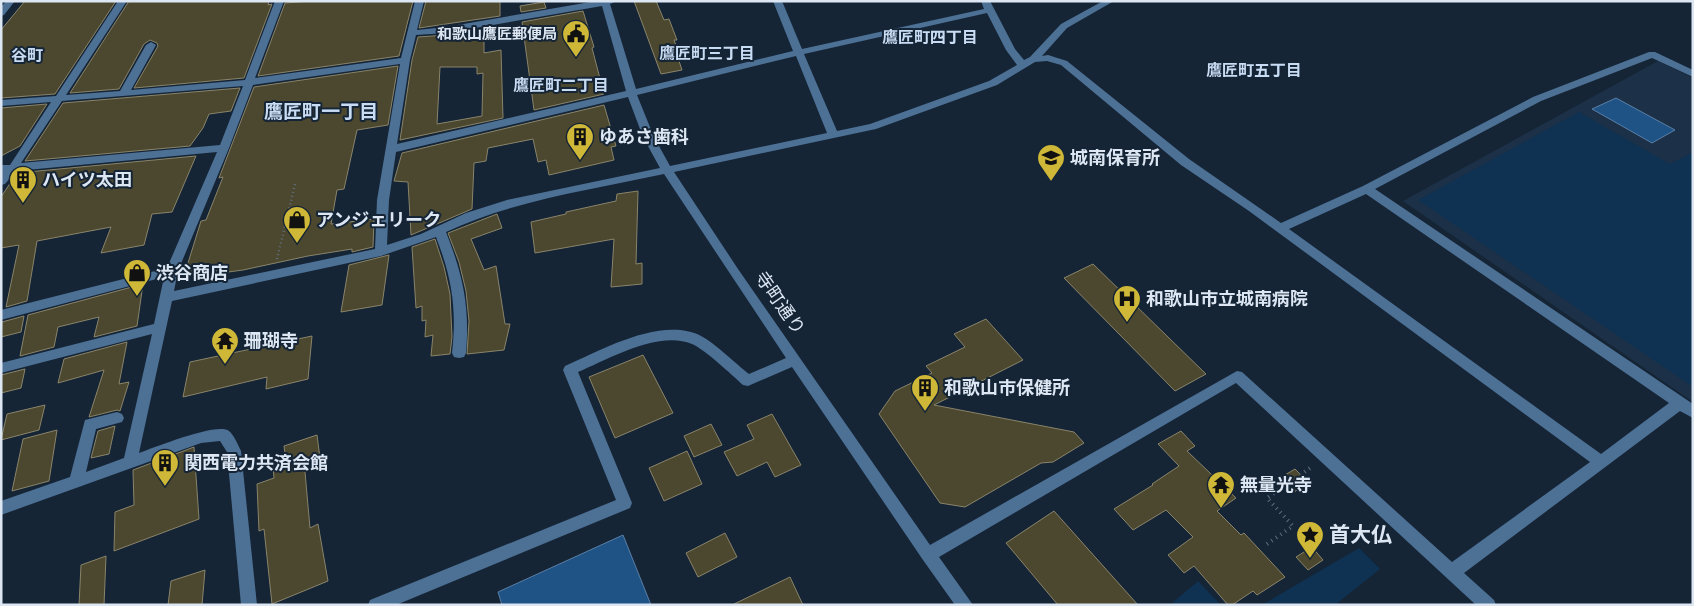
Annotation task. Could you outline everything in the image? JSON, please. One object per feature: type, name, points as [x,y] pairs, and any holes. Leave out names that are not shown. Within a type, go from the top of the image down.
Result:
[{"type":"street","points":[[1,13],[11,1]]},
{"type":"street","points":[[1,181],[13,168],[123,1]]},
{"type":"street","points":[[130,462],[168,297],[172,271],[224,148],[280,1]]},
{"type":"street","points":[[381,252],[383,200],[405,60],[420,1]]},
{"type":"street","points":[[777,1],[834,136]]},
{"type":"street","points":[[1028,63],[1064,26],[1094,4],[1110,1]]},
{"type":"street","points":[[412,33],[446,30],[608,2]]},
{"type":"street","name":"寺町通り","points":[[608,2],[632,91],[648,140],[795,360],[928,555],[965,605]]},
{"type":"street","points":[[392,149],[988,6],[1011,50],[1028,63]]},
{"type":"street","points":[[124,93],[151,45]]},
{"type":"street","points":[[1280,228],[1368,189],[1537,99],[1652,54],[1693,74]]},
{"type":"street","points":[[168,297],[381,252],[510,202],[872,127],[993,83],[1028,63],[1048,58],[1064,63],[1185,162],[1280,228],[1601,462]]},
{"type":"street","points":[[1,103],[230,84],[405,60]]},
{"type":"street","points":[[1,169],[224,148]]},
{"type":"street","points":[[1368,189],[1693,412]]},
{"type":"street","points":[[439,230],[455,270],[460,294],[462,325],[458,353]]},
{"type":"street","points":[[1,316],[172,271]]},
{"type":"street","points":[[1,368],[160,327]]},
{"type":"street","points":[[376,605],[625,503],[570,370],[633,343],[654,337],[677,335],[697,340],[748,380],[795,360]]},
{"type":"street","points":[[928,555],[1171,416],[1237,376],[1488,605]]},
{"type":"street","points":[[1452,572],[1680,403]]},
{"type":"street","points":[[76,482],[90,424],[117,418]]},
{"type":"street","points":[[1,508],[201,437],[224,435],[234,451],[246,604]]},
{"type":"path","points":[[273,274],[296,184]]},
{"type":"path","points":[[1267,544],[1293,526],[1266,498],[1309,469]]},
{"type":"shaded area","points":[[1658,61],[1693,78],[1693,402],[1403,201]]},
{"type":"shaded area","points":[[1616,98],[1675,130],[1652,143],[1592,109]]},
{"type":"shaded area","points":[[1579,112],[1670,164],[1693,152],[1693,387],[1418,200]]},
{"type":"shaded area","points":[[623,535],[651,605],[502,605],[498,592]]},
{"type":"shaded area","points":[[1359,548],[1380,569],[1335,605],[1262,605]]},
{"type":"shaded area","points":[[1198,581],[1221,605],[1170,605]]},
{"type":"building","points":[[25,1],[116,1],[55,94],[1,98],[1,30]]},
{"type":"building","points":[[129,1],[269,1],[268,5],[272,4],[244,78],[134,88],[158,46],[157,43],[150,40],[144,44],[119,89],[70,93]]},
{"type":"building","points":[[311,1],[413,1],[399,56],[258,76],[285,3]]},
{"type":"building","points":[[426,1],[500,1],[500,16],[419,28]]},
{"type":"building","points":[[634,1],[656,1],[664,20],[669,19],[677,40],[674,40],[682,70],[661,74]]},
{"type":"building","points":[[544,2],[546,8],[521,12],[520,6]]},
{"type":"building","points":[[583,11],[594,47],[592,48],[604,94],[534,110],[522,22]]},
{"type":"building","points":[[484,28],[484,53],[501,50],[503,118],[400,140],[412,60],[418,37],[446,35]],"holes":[[[440,67],[477,67],[477,74],[483,73],[482,116],[437,124]]]},
{"type":"building","points":[[398,66],[388,125],[357,130],[344,189],[337,190],[331,224],[374,219],[373,247],[352,252],[352,249],[308,256],[243,270],[221,273],[222,270],[184,276],[201,221],[206,220],[223,177],[219,178],[254,87]]},
{"type":"building","points":[[240,88],[231,111],[209,114],[203,128],[190,146],[25,161],[63,103]]},
{"type":"building","points":[[47,104],[20,146],[1,156],[1,108]]},
{"type":"building","points":[[604,105],[616,146],[611,147],[614,160],[549,175],[546,160],[538,162],[533,139],[488,148],[486,161],[474,163],[472,209],[411,235],[408,182],[394,181],[402,153]]},
{"type":"building","points":[[196,156],[172,212],[152,214],[144,245],[101,253],[111,227],[37,241],[27,301],[6,307],[19,245],[1,248],[1,197],[17,173]]},
{"type":"building","points":[[638,191],[636,264],[642,263],[642,284],[611,287],[614,239],[535,253],[531,222],[616,201],[617,194]]},
{"type":"building","points":[[497,214],[502,228],[471,239],[484,270],[496,266],[505,324],[510,324],[504,350],[467,354],[469,321],[466,291],[459,262],[448,233]]},
{"type":"building","points":[[435,239],[450,294],[452,337],[450,354],[431,356],[433,335],[425,337],[426,320],[422,321],[422,306],[416,308],[412,247]]},
{"type":"building","points":[[389,255],[382,305],[341,312],[349,265]]},
{"type":"building","points":[[1093,264],[1206,374],[1175,391],[1064,278]]},
{"type":"building","points":[[143,284],[137,326],[94,337],[99,317],[58,327],[54,347],[20,356],[28,315]]},
{"type":"building","points":[[24,316],[21,332],[1,337],[2,322]]},
{"type":"building","name":"和歌山市保健所","points":[[986,319],[1023,360],[934,405],[1074,432],[1084,443],[1053,462],[1041,463],[965,507],[940,503],[879,414],[895,391],[932,373],[926,366],[965,347],[954,334]]},
{"type":"building","name":"珊瑚寺","points":[[312,336],[308,379],[266,389],[267,377],[183,397],[190,362]]},
{"type":"building","points":[[127,342],[119,384],[129,382],[120,411],[117,410],[89,417],[104,370],[58,383],[64,359]]},
{"type":"building","points":[[643,355],[673,413],[615,438],[589,377]]},
{"type":"building","points":[[25,369],[21,388],[1,393],[1,375]]},
{"type":"building","points":[[45,405],[39,430],[1,440],[7,414]]},
{"type":"building","points":[[772,414],[801,465],[775,477],[767,462],[737,476],[724,452],[754,439],[747,425]]},
{"type":"building","points":[[711,424],[722,445],[694,457],[684,436]]},
{"type":"building","points":[[115,426],[109,454],[91,458],[98,431]]},
{"type":"building","points":[[57,430],[49,481],[12,491],[23,439]]},
{"type":"building","points":[[1181,431],[1195,446],[1187,451],[1236,498],[1217,511],[1241,535],[1244,533],[1285,577],[1257,595],[1253,591],[1232,605],[1228,605],[1194,566],[1184,573],[1168,555],[1193,537],[1166,510],[1133,530],[1114,509],[1153,485],[1179,466],[1158,444]]},
{"type":"building","points":[[317,435],[321,466],[305,472],[310,528],[318,524],[328,581],[272,604],[264,529],[259,531],[257,484],[274,478],[273,466],[286,461],[284,446]]},
{"type":"building","name":"関西電力共済会館","points":[[194,447],[199,519],[114,551],[115,512],[134,505],[133,470]]},
{"type":"building","points":[[687,451],[702,484],[664,501],[649,468]]},
{"type":"building","points":[[1295,469],[1309,483],[1294,492],[1280,478]]},
{"type":"building","points":[[1054,511],[1138,605],[1058,605],[1006,543]]},
{"type":"building","points":[[725,533],[737,557],[698,577],[686,553]]},
{"type":"building","points":[[1312,547],[1323,560],[1308,570],[1296,557]]},
{"type":"building","points":[[106,556],[104,605],[79,605],[81,565]]},
{"type":"building","points":[[205,570],[202,605],[168,605],[171,581]]},
{"type":"building","points":[[790,577],[803,605],[732,605]]},
{"type":"place","name":"和歌山鷹匠郵便局","points":[[576,58]]},
{"type":"place","name":"ゆあさ歯科","points":[[580,161]]},
{"type":"place","name":"城南保育所","points":[[1051,182]]},
{"type":"place","name":"ハイツ太田","points":[[23,204]]},
{"type":"place","name":"アンジェリーク","points":[[297,244]]},
{"type":"place","name":"渋谷商店","points":[[137,297]]},
{"type":"place","name":"和歌山市立城南病院","points":[[1127,323]]},
{"type":"place","name":"珊瑚寺","points":[[225,365]]},
{"type":"place","name":"和歌山市保健所","points":[[925,412]]},
{"type":"place","name":"関西電力共済会館","points":[[165,487]]},
{"type":"place","name":"無量光寺","points":[[1221,509]]},
{"type":"place","name":"首大仏","points":[[1310,559]]},
{"type":"district","name":"鷹匠町四丁目","points":[[930,37]]},
{"type":"district","name":"鷹匠町三丁目","points":[[707,53]]},
{"type":"district","name":"谷町","points":[[27,55]]},
{"type":"district","name":"鷹匠町五丁目","points":[[1254,70]]},
{"type":"district","name":"鷹匠町二丁目","points":[[561,85]]},
{"type":"district","name":"鷹匠町一丁目","points":[[321,111]]}]
